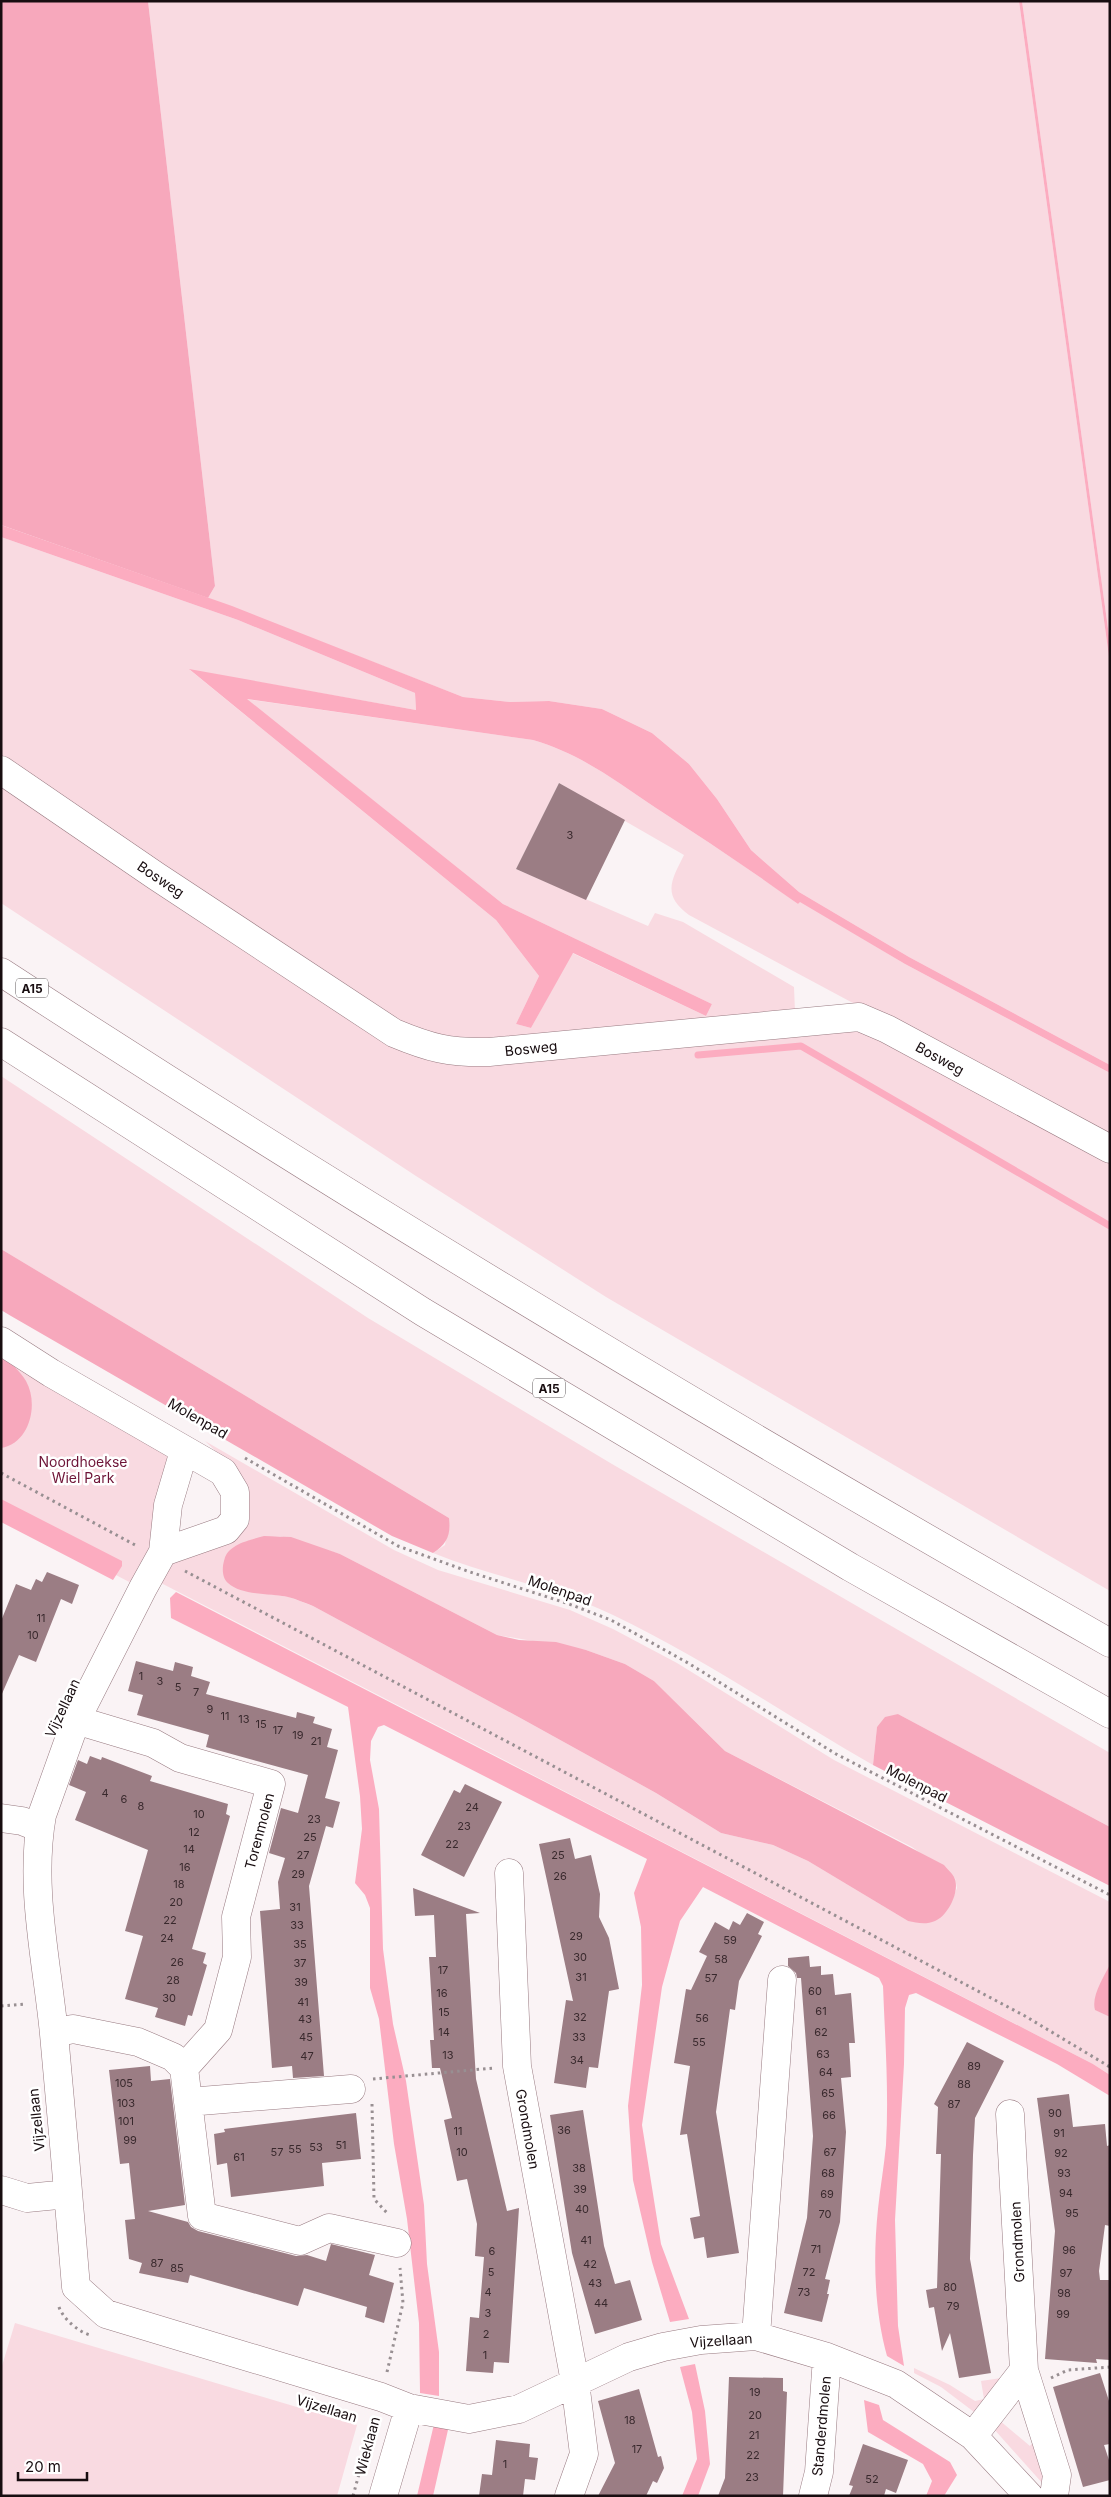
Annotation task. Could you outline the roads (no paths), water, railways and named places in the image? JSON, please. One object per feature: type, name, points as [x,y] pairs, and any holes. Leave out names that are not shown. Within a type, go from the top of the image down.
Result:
[{"type":"main road","name":"Bosweg","points":[[1,770],[156,876],[394,1033],[424,1046],[457,1053],[489,1052],[859,1017],[887,1029],[1110,1149]]},
{"type":"main road","name":"A15","points":[[1,963],[63,1012]]},
{"type":"main road","name":"A15","points":[[1,972],[463,1263],[878,1511],[1110,1642]]},
{"type":"main road","name":"A15","points":[[1,1042],[423,1312],[850,1567],[1110,1714]]},
{"type":"main road","points":[[1,1341],[184,1451],[223,1472],[235,1492],[235,1519],[226,1530],[161,1555]]},
{"type":"main road","name":"Vijzellaan","points":[[184,1451],[168,1505],[161,1555],[76,1720],[42,1815],[40,1828],[36,1886],[54,2033],[76,2287],[106,2314],[381,2396],[409,2408],[469,2419],[519,2409],[629,2357],[663,2347],[701,2340],[756,2336],[827,2357],[896,2384],[973,2436],[1029,2496]]},
{"type":"main road","name":"Torenmolen","points":[[76,1720],[154,1743],[180,1758],[272,1784],[236,1917],[237,1956],[218,2030],[184,2068]]},
{"type":"main road","points":[[1,1818],[22,1821],[40,1828]]},
{"type":"main road","name":"Grondmolen","points":[[509,1873],[517,2066],[575,2382]]},
{"type":"main road","points":[[756,2336],[782,1980]]},
{"type":"main road","points":[[54,2033],[73,2029],[138,2042],[173,2057],[184,2068],[202,2216],[300,2241],[329,2228],[397,2243]]},
{"type":"main road","points":[[188,2102],[367,2089]]},
{"type":"main road","name":"Grondmolen","points":[[1010,2114],[1027,2379],[1057,2475],[1054,2496]]},
{"type":"main road","points":[[1,2190],[27,2198],[68,2194]]},
{"type":"main road","name":"Standerdmolen","points":[[813,2496],[819,2472],[827,2357]]},
{"type":"main road","points":[[973,2436],[1027,2379]]},
{"type":"main road","points":[[570,2496],[584,2454],[575,2382]]},
{"type":"main road","name":"Wieklaan","points":[[383,2496],[409,2408]]},
{"type":"waterway","points":[[698,1055],[801,1046],[1110,1226]]},
{"type":"park label","name":"Noordhoekse Wiel Park","points":[[83,1469]]}]
